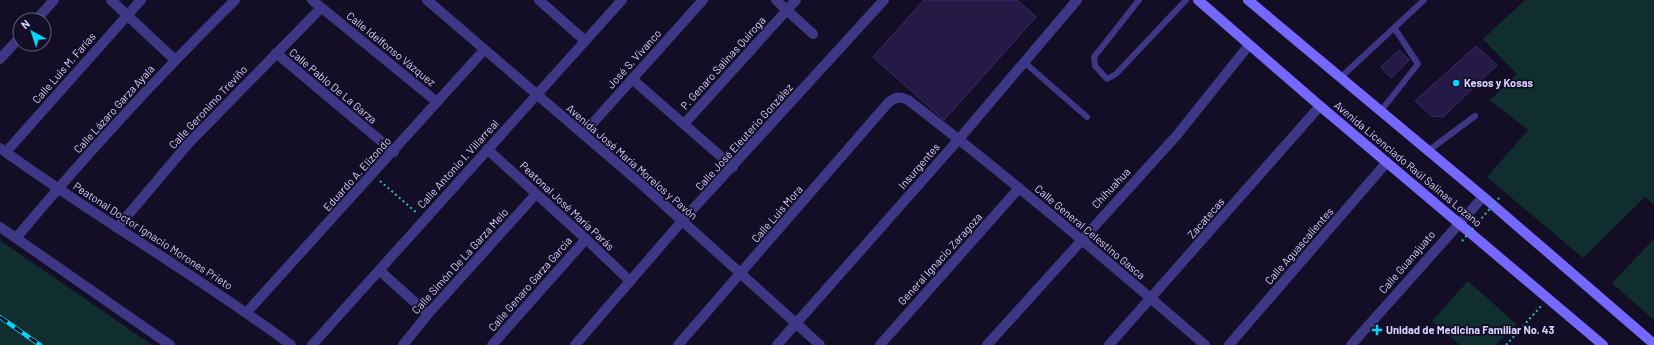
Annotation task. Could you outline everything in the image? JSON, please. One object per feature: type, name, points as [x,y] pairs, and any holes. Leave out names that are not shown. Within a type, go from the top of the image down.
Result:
[{"type":"main road","name":"Avenida Licenciado Raúl Salinas Lozano","points":[[1198,0],[1320,106],[1548,298],[1597,343]]},
{"type":"main road","name":"Avenida Licenciado Raúl Salinas Lozano","points":[[1248,0],[1483,197],[1654,344]]},
{"type":"street","points":[[43,12],[54,0]]},
{"type":"street","points":[[111,0],[175,60]]},
{"type":"street","name":"Calle Luis M. Farías","points":[[3,150],[141,0]]},
{"type":"street","name":"Calle Lázaro Garza Ayala","points":[[16,238],[58,188],[175,60],[235,0]]},
{"type":"street","name":"Calle Idelfonso Vázquez","points":[[312,0],[437,102]]},
{"type":"street","name":"Avenida José María Morelos y Pavón","points":[[427,0],[639,182],[820,345]]},
{"type":"street","points":[[539,0],[584,40]]},
{"type":"street","name":"Calle Antonio I. Villarreal","points":[[312,345],[380,271],[535,94],[622,0]]},
{"type":"street","name":"José S. Vivanco","points":[[583,134],[703,0]]},
{"type":"street","points":[[776,0],[812,34]]},
{"type":"street","name":"P. Genaro Salinas Quiroga","points":[[684,124],[796,0]]},
{"type":"street","name":"Calle José Eleuterio González","points":[[575,345],[682,222],[884,0]]},
{"type":"street","name":"Insurgentes","points":[[777,345],[959,139],[1077,0]]},
{"type":"street","name":"Calle Geronimo Treviño","points":[[117,228],[188,144],[322,8]]},
{"type":"street","name":"Chihuahua","points":[[987,345],[1082,238],[1177,135],[1249,45]]},
{"type":"street","points":[[0,59],[12,46]]},
{"type":"street","name":"Eduardo A. Elizondo","points":[[247,312],[394,152],[484,50]]},
{"type":"street","name":"Calle Pablo De La Garza","points":[[276,53],[394,152]]},
{"type":"street","points":[[632,79],[732,167]]},
{"type":"street","name":"Calle General Celestino Gasca","points":[[894,98],[901,97],[908,100],[959,139],[1082,238],[1205,345]]},
{"type":"street","name":"Calle Luis Mora","points":[[678,345],[741,275],[894,98]]},
{"type":"street","name":"Zacatecas","points":[[1110,345],[1320,106]]},
{"type":"street","name":"Peatonal José María Parás","points":[[487,149],[586,239],[630,282]]},
{"type":"street","name":"Peatonal Doctor Ignacio Morones Prieto","points":[[3,150],[117,228],[247,312],[291,345]]},
{"type":"street","name":"Calle Aguascalientes","points":[[1229,345],[1387,162]]},
{"type":"street","name":"General Ignacio Zaragoza","points":[[880,345],[1019,188]]},
{"type":"street","name":"Calle Simón De La Garza Melo","points":[[403,345],[428,314],[536,194]]},
{"type":"street","name":"Calle Guanajuato","points":[[1351,345],[1458,223],[1483,197]]},
{"type":"street","points":[[0,227],[170,345]]},
{"type":"street","name":"Calle Genaro Garza García","points":[[492,345],[586,239]]},
{"type":"street","points":[[380,271],[428,314]]},
{"type":"lane","points":[[1139,0],[1094,57],[1095,66],[1107,79],[1116,74],[1186,0]]},
{"type":"lane","points":[[1340,78],[1395,29],[1424,0]]},
{"type":"lane","points":[[1380,112],[1418,64],[1395,29]]},
{"type":"lane","points":[[1024,62],[1087,117]]},
{"type":"lane","points":[[1428,151],[1476,116]]},
{"type":"path","points":[[373,174],[424,220]]},
{"type":"path","points":[[1462,241],[1500,197]]},
{"type":"path","points":[[1506,345],[1548,298]]},
{"type":"green space","points":[[1525,0],[1654,0],[1654,205],[1645,197],[1583,258],[1487,177],[1528,130],[1490,100],[1517,74],[1483,39]]},
{"type":"green space","points":[[1654,239],[1654,320],[1612,283]]},
{"type":"green space","points":[[0,240],[1,241],[152,345],[0,345]]},
{"type":"green space","points":[[1468,281],[1516,324],[1496,345],[1460,345],[1432,321]]},
{"type":"building","points":[[924,0],[1017,0],[1036,17],[944,120],[873,57]]},
{"type":"building","name":"Kesos y Kosas","points":[[1476,46],[1497,65],[1443,117],[1432,116],[1415,101]]},
{"type":"building","points":[[1399,50],[1409,60],[1391,78],[1381,67]]},
{"type":"railway","points":[[0,317],[40,345]]},
{"type":"place","name":"Kesos y Kosas","points":[[1456,83]]},
{"type":"place","name":"Unidad de Medicina Familiar No. 43","points":[[1377,330]]}]
